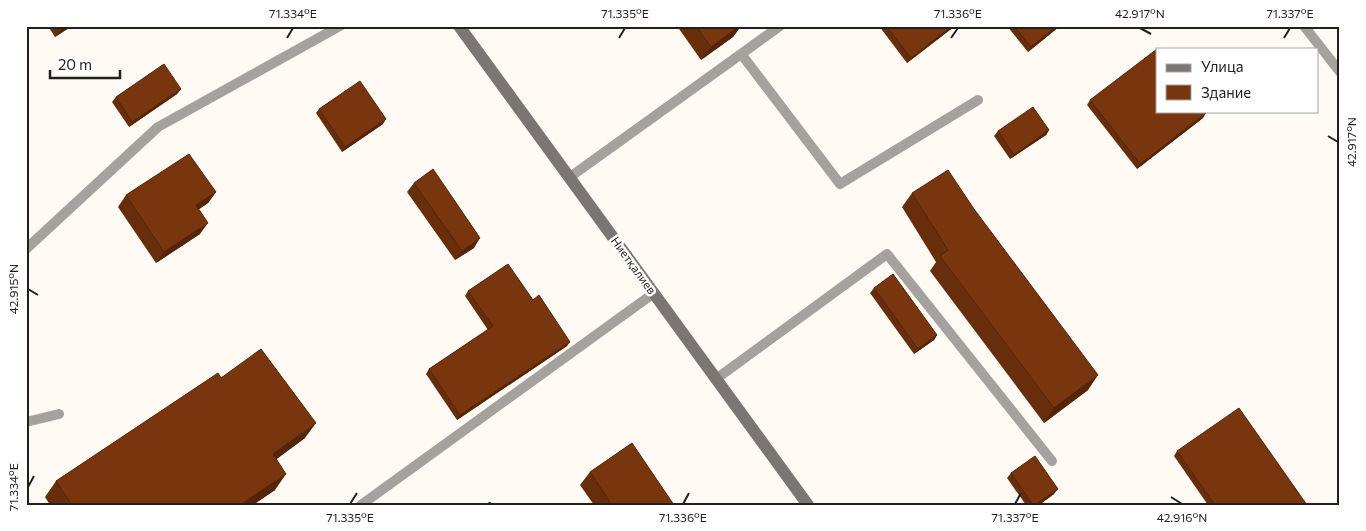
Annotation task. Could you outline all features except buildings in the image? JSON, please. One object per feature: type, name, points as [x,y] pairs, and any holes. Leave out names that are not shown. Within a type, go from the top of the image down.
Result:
[{"type":"street","name":"Ниетқалиев","points":[[460,26],[808,505]]},
{"type":"lane","points":[[26,248],[158,126],[340,26]]},
{"type":"lane","points":[[570,177],[742,56],[780,26]]},
{"type":"lane","points":[[1304,26],[1340,72]]},
{"type":"lane","points":[[742,56],[840,184],[978,100]]},
{"type":"lane","points":[[716,379],[887,254],[1052,461]]},
{"type":"lane","points":[[360,505],[654,293]]},
{"type":"lane","points":[[26,422],[59,414]]}]
